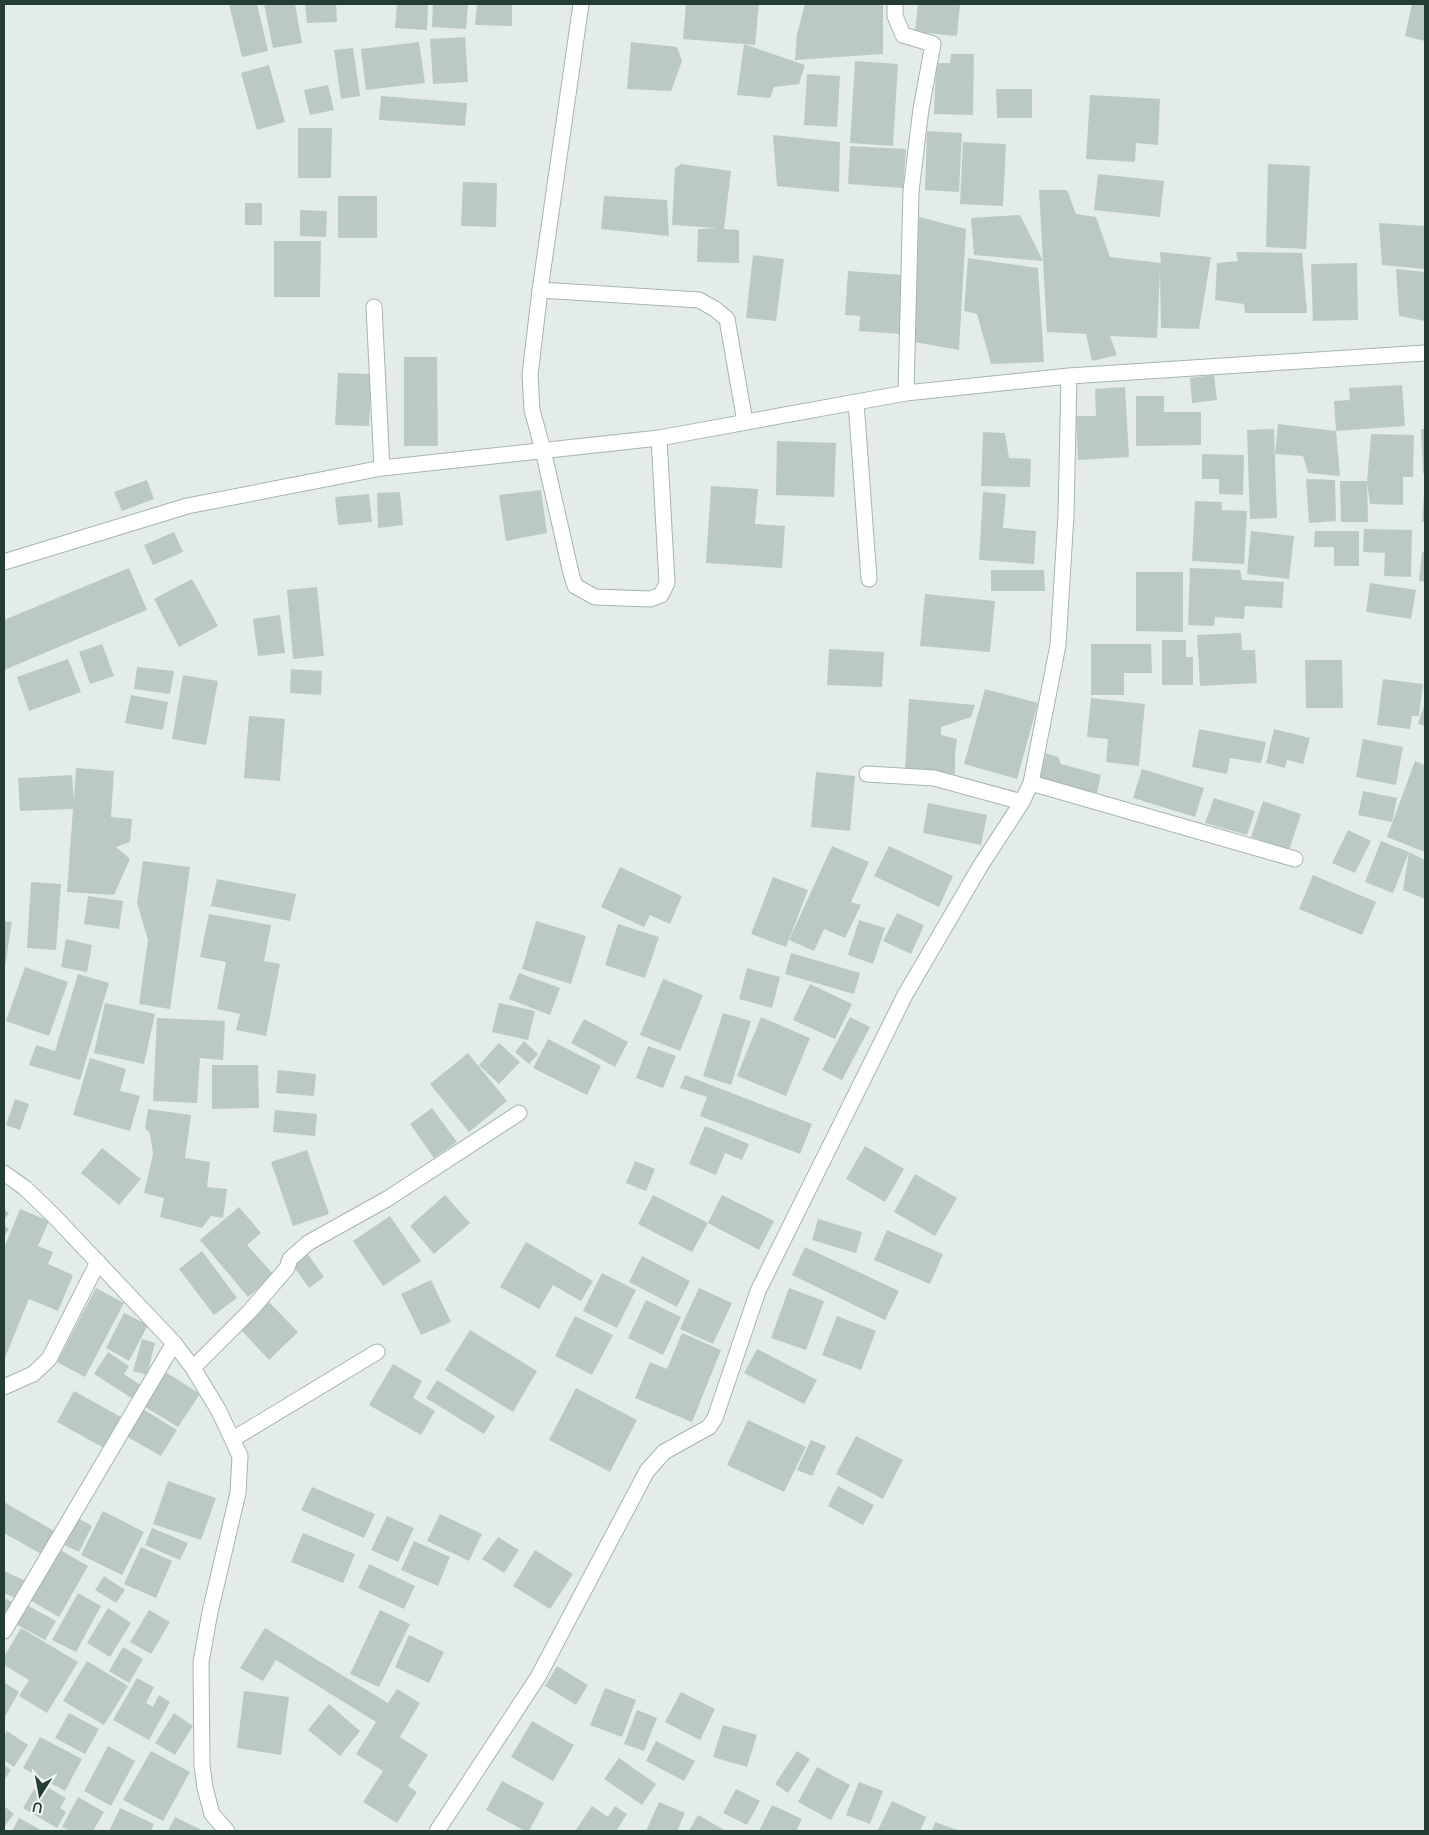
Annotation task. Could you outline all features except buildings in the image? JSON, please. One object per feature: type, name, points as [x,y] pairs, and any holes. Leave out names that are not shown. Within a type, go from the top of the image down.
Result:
[{"type":"street","points":[[581,4],[540,290],[530,375],[532,410],[575,586],[595,597],[650,599],[661,595],[667,583],[658,438]]},
{"type":"street","points":[[895,4],[894,16],[903,35],[932,44],[921,110],[912,192],[906,393]]},
{"type":"street","points":[[540,290],[699,300],[715,309],[727,319],[745,422]]},
{"type":"street","points":[[374,308],[382,468]]},
{"type":"street","points":[[4,562],[187,506],[382,468],[658,438],[906,393],[1069,376],[1425,353]]},
{"type":"street","points":[[437,1831],[538,1677],[647,1470],[664,1452],[709,1427],[715,1418],[758,1291],[905,995],[981,865],[1022,802],[1031,783],[1058,645],[1066,515],[1069,376]]},
{"type":"street","points":[[856,402],[869,579]]},
{"type":"street","points":[[867,774],[934,778],[1022,802]]},
{"type":"street","points":[[1031,783],[1296,859]]},
{"type":"street","points":[[196,1365],[250,1311],[287,1268],[290,1259],[308,1243],[387,1199],[519,1113]]},
{"type":"street","points":[[4,1173],[25,1188],[54,1216],[196,1365],[240,1456],[240,1480],[235,1509],[210,1612],[201,1662],[204,1788],[212,1814],[227,1831]]},
{"type":"street","points":[[4,1387],[33,1374],[50,1359],[98,1262]]},
{"type":"street","points":[[4,1631],[174,1344]]},
{"type":"street","points":[[233,1439],[377,1352]]}]
